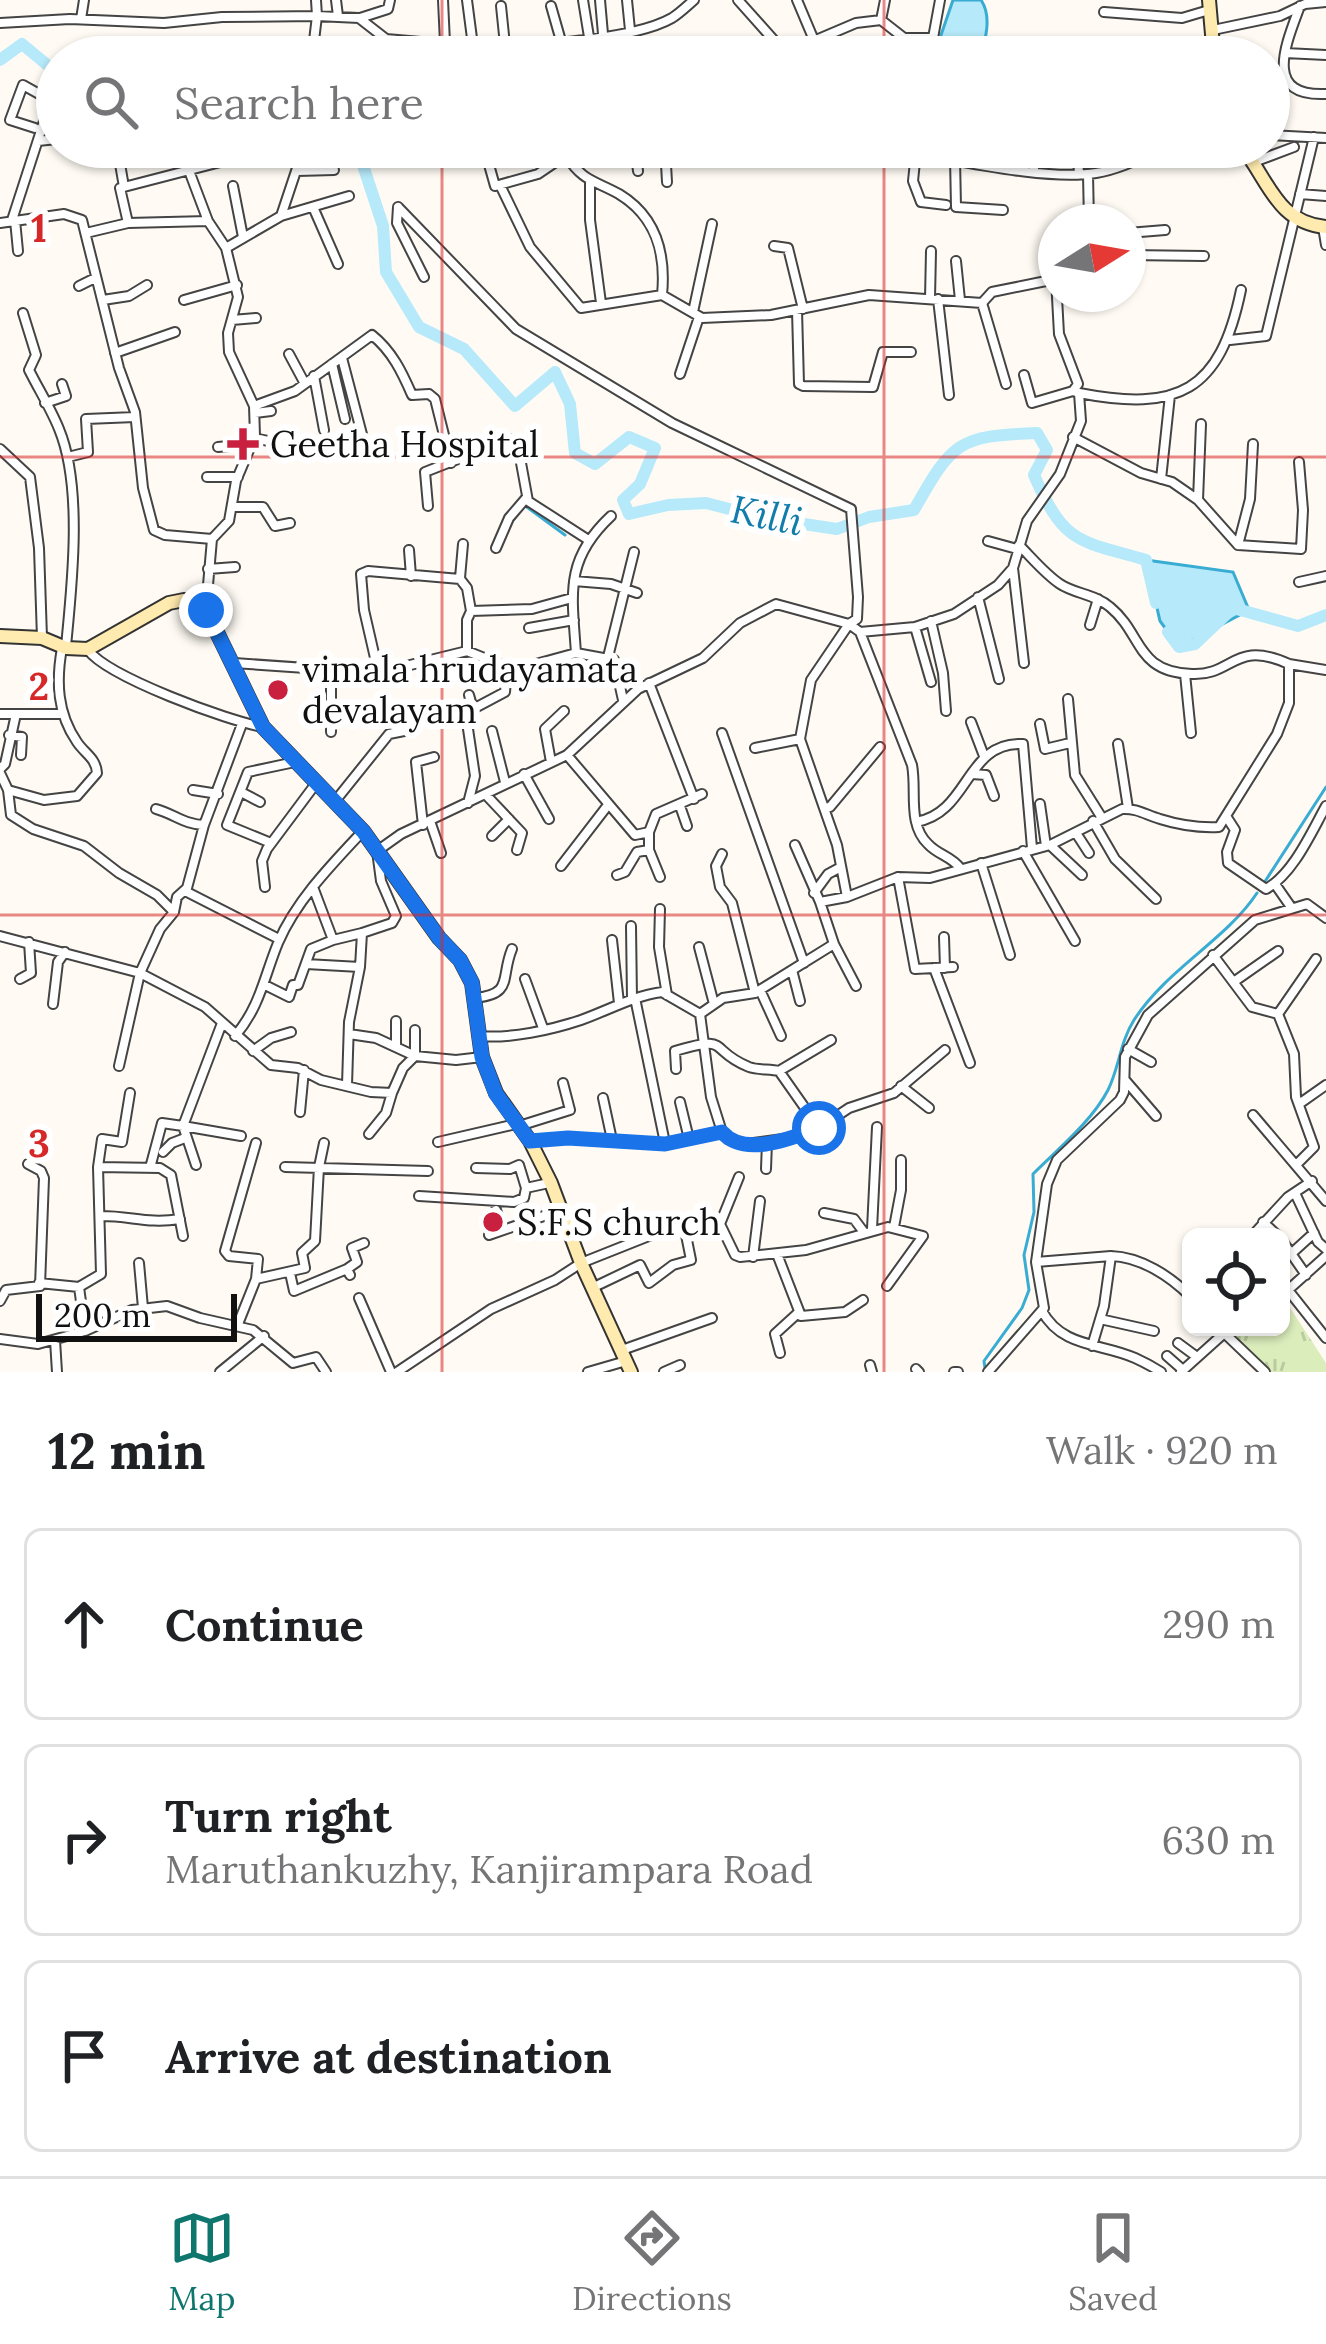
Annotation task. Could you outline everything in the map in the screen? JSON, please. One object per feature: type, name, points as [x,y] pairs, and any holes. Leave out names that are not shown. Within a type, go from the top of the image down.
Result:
[{"type":"main road","points":[[1210,5],[1213,36]]},
{"type":"main road","points":[[1258,168],[1295,220],[1325,227]]},
{"type":"main road","points":[[0,636],[42,638],[64,647],[88,649],[169,603],[184,600],[206,610],[263,727],[363,831],[460,960],[472,983],[477,1036],[496,1094],[530,1141],[551,1183],[626,1361]]},
{"type":"street","points":[[82,19],[84,0]]},
{"type":"street","points":[[314,36],[316,0]]},
{"type":"street","points":[[336,0],[338,16]]},
{"type":"street","points":[[0,23],[359,19],[388,10],[390,0]]},
{"type":"street","points":[[443,0],[445,36]]},
{"type":"street","points":[[467,0],[469,36]]},
{"type":"street","points":[[583,0],[589,36]]},
{"type":"street","points":[[600,0],[603,34]]},
{"type":"street","points":[[627,0],[631,30]]},
{"type":"street","points":[[594,36],[672,18],[694,0]]},
{"type":"street","points":[[738,0],[770,36]]},
{"type":"street","points":[[797,0],[814,36]]},
{"type":"street","points":[[881,20],[885,0]]},
{"type":"street","points":[[933,36],[940,0]]},
{"type":"street","points":[[1110,0],[1107,12],[1182,19],[1210,5]]},
{"type":"street","points":[[1213,30],[1280,16],[1304,3],[1326,2]]},
{"type":"street","points":[[1290,39],[1304,3]]},
{"type":"street","points":[[501,5],[504,36]]},
{"type":"street","points":[[551,6],[560,36]]},
{"type":"street","points":[[359,19],[382,36]]},
{"type":"street","points":[[825,36],[856,23],[881,20],[901,36]]},
{"type":"street","points":[[1290,52],[1326,55]]},
{"type":"street","points":[[1290,82],[1305,95],[1326,94]]},
{"type":"street","points":[[34,128],[10,121],[23,85],[36,94]]},
{"type":"street","points":[[1290,136],[1326,139]]},
{"type":"street","points":[[1230,340],[1266,336],[1314,137]]},
{"type":"street","points":[[18,250],[14,220],[36,147]]},
{"type":"street","points":[[1290,148],[1294,147]]},
{"type":"street","points":[[121,168],[124,187]]},
{"type":"street","points":[[189,168],[208,221],[226,248],[237,285],[229,352],[254,410],[253,441],[238,477],[229,521],[212,538],[206,610]]},
{"type":"street","points":[[128,223],[120,188],[200,168]]},
{"type":"street","points":[[281,216],[298,168]]},
{"type":"street","points":[[488,168],[491,183],[500,185],[547,168]]},
{"type":"street","points":[[577,168],[590,183],[617,193],[636,208],[656,235],[665,264],[662,295]]},
{"type":"street","points":[[666,168],[667,182]]},
{"type":"street","points":[[916,168],[913,181],[921,202],[946,205]]},
{"type":"street","points":[[959,168],[956,207],[1003,210]]},
{"type":"street","points":[[1011,168],[1083,174],[1106,168]]},
{"type":"street","points":[[1082,168],[1087,204]]},
{"type":"street","points":[[297,171],[334,170]]},
{"type":"street","points":[[590,183],[601,303]]},
{"type":"street","points":[[500,185],[530,247],[581,308],[662,295],[696,314],[800,310],[869,295],[982,303]]},
{"type":"street","points":[[233,186],[243,237]]},
{"type":"street","points":[[1300,194],[1326,196]]},
{"type":"street","points":[[226,248],[281,216],[349,196]]},
{"type":"street","points":[[313,207],[338,264]]},
{"type":"street","points":[[424,278],[397,223],[398,207],[516,329],[672,423],[850,508],[856,619],[811,680],[800,739],[847,897]]},
{"type":"street","points":[[0,223],[64,214],[82,220],[135,417],[143,488],[154,530],[212,538]]},
{"type":"street","points":[[86,233],[128,223],[208,221]]},
{"type":"street","points":[[680,374],[712,224]]},
{"type":"street","points":[[1325,227],[1326,245]]},
{"type":"street","points":[[1146,232],[1166,230]]},
{"type":"street","points":[[774,246],[788,248],[800,310],[799,384],[873,388],[884,352],[910,352]]},
{"type":"street","points":[[931,251],[949,395]]},
{"type":"street","points":[[1146,255],[1204,256]]},
{"type":"street","points":[[956,261],[960,300]]},
{"type":"street","points":[[79,286],[95,278]]},
{"type":"street","points":[[982,303],[992,292],[1038,283]]},
{"type":"street","points":[[103,301],[129,296],[147,285]]},
{"type":"street","points":[[184,300],[237,285]]},
{"type":"street","points":[[1024,375],[1032,403],[1076,392],[1124,401],[1170,395],[1198,383],[1230,340],[1241,290]]},
{"type":"street","points":[[982,303],[1006,384]]},
{"type":"street","points":[[1024,663],[1013,568],[1027,520],[1052,486],[1081,421],[1078,384],[1059,334],[1058,312]]},
{"type":"street","points":[[8,790],[44,800],[76,796],[98,773],[63,714],[58,683],[74,563],[71,493],[61,433],[29,370],[36,355],[22,313]]},
{"type":"street","points":[[232,320],[256,318]]},
{"type":"street","points":[[115,353],[175,332]]},
{"type":"street","points":[[254,410],[295,391],[372,335],[385,345],[412,395],[429,394],[435,399],[451,463]]},
{"type":"street","points":[[289,354],[304,382]]},
{"type":"street","points":[[343,358],[363,437]]},
{"type":"street","points":[[332,364],[345,419]]},
{"type":"street","points":[[314,376],[324,430]]},
{"type":"street","points":[[45,403],[66,396],[62,384]]},
{"type":"street","points":[[1161,479],[1170,395]]},
{"type":"street","points":[[254,410],[271,411]]},
{"type":"street","points":[[68,457],[88,452],[86,419],[135,417]]},
{"type":"street","points":[[1198,500],[1201,424]]},
{"type":"street","points":[[1073,437],[1198,500],[1238,545],[1300,549],[1299,463]]},
{"type":"street","points":[[428,506],[425,472],[512,440],[519,452],[527,497],[587,539]]},
{"type":"street","points":[[218,446],[273,442]]},
{"type":"street","points":[[1238,545],[1250,499],[1252,444]]},
{"type":"street","points":[[0,449],[30,477],[39,548],[42,638]]},
{"type":"street","points":[[207,477],[238,477]]},
{"type":"street","points":[[496,548],[508,518],[527,497]]},
{"type":"street","points":[[232,507],[263,507],[274,526],[290,524]]},
{"type":"street","points":[[576,653],[574,581],[587,539],[611,516]]},
{"type":"street","points":[[988,541],[1018,547],[1063,587],[1110,606],[1144,658],[1185,674],[1209,674],[1244,656],[1272,656],[1288,664],[1326,670]]},
{"type":"street","points":[[464,544],[460,579],[467,588],[471,611],[467,652]]},
{"type":"street","points":[[410,550],[411,576]]},
{"type":"street","points":[[608,657],[634,552]]},
{"type":"street","points":[[208,569],[236,567]]},
{"type":"street","points":[[860,632],[915,627],[966,608],[1013,568]]},
{"type":"street","points":[[378,671],[360,577],[368,571],[460,579]]},
{"type":"street","points":[[1299,582],[1326,576]]},
{"type":"street","points":[[574,581],[637,593]]},
{"type":"street","points":[[978,597],[999,679]]},
{"type":"street","points":[[471,611],[532,609],[572,598]]},
{"type":"street","points":[[1090,625],[1098,599]]},
{"type":"street","points":[[265,985],[289,997],[311,949],[392,923],[396,916],[381,881],[377,851],[487,796],[505,782],[567,755],[623,700],[703,658],[740,623],[776,604],[849,624],[860,632],[912,766],[916,822],[925,842],[960,868]]},
{"type":"street","points":[[529,628],[574,620]]},
{"type":"street","points":[[931,621],[946,711]]},
{"type":"street","points":[[915,627],[932,682]]},
{"type":"street","points":[[88,649],[112,669],[212,714],[263,727]]},
{"type":"street","points":[[232,663],[378,671],[467,652],[504,668],[576,653],[608,657],[618,665],[623,700]]},
{"type":"street","points":[[817,897],[847,897],[898,877],[929,878],[1048,846],[1128,808],[1202,828],[1219,827],[1277,734],[1289,703],[1288,664]]},
{"type":"street","points":[[469,695],[473,709],[506,692],[504,668]]},
{"type":"street","points":[[331,733],[332,669]]},
{"type":"street","points":[[1185,674],[1191,733]]},
{"type":"street","points":[[649,683],[698,797],[656,814],[649,850],[660,877]]},
{"type":"street","points":[[1068,698],[1075,775],[1115,859],[1156,899]]},
{"type":"street","points":[[550,762],[544,729],[563,711]]},
{"type":"street","points":[[0,714],[63,714]]},
{"type":"street","points":[[16,714],[0,771],[11,815],[33,829],[84,846],[174,912]]},
{"type":"street","points":[[971,722],[984,756]]},
{"type":"street","points":[[119,1066],[140,973],[177,898],[185,891],[242,724]]},
{"type":"street","points":[[1040,724],[1046,749],[1070,743]]},
{"type":"street","points":[[336,800],[389,734],[414,729]]},
{"type":"street","points":[[467,805],[475,776],[469,729]]},
{"type":"street","points":[[493,731],[505,782]]},
{"type":"street","points":[[722,733],[804,963]]},
{"type":"street","points":[[6,740],[22,737],[21,755]]},
{"type":"street","points":[[755,748],[800,739]]},
{"type":"street","points":[[916,822],[940,815],[984,756],[1010,744],[1023,744],[1028,850],[1075,941]]},
{"type":"street","points":[[1118,744],[1128,808]]},
{"type":"street","points":[[824,808],[830,807],[880,747]]},
{"type":"street","points":[[567,755],[635,835],[649,832]]},
{"type":"street","points":[[434,757],[416,762],[426,823],[441,854]]},
{"type":"street","points":[[271,843],[226,825],[248,772],[295,762]]},
{"type":"street","points":[[524,774],[549,819]]},
{"type":"street","points":[[972,774],[986,775],[994,796]]},
{"type":"street","points":[[265,886],[262,861],[316,782]]},
{"type":"street","points":[[193,790],[218,794]]},
{"type":"street","points":[[241,791],[260,802]]},
{"type":"street","points":[[487,796],[522,833],[517,850]]},
{"type":"street","points":[[1040,804],[1048,846],[1082,875]]},
{"type":"street","points":[[562,866],[608,805]]},
{"type":"street","points":[[680,806],[687,826]]},
{"type":"street","points":[[1226,816],[1235,834],[1228,863],[1260,888],[1275,884],[1326,806]]},
{"type":"street","points":[[157,809],[176,814],[184,823],[204,825]]},
{"type":"street","points":[[492,836],[509,819]]},
{"type":"street","points":[[236,1036],[265,985],[279,939],[313,887],[363,831]]},
{"type":"street","points":[[1076,832],[1089,853]]},
{"type":"street","points":[[795,845],[856,986]]},
{"type":"street","points":[[616,875],[625,872],[637,852],[649,850]]},
{"type":"street","points":[[722,854],[716,866],[720,887],[731,903],[757,991],[781,1036]]},
{"type":"street","points":[[981,863],[1010,956]]},
{"type":"street","points":[[817,897],[828,874],[841,867]]},
{"type":"street","points":[[898,877],[915,969],[944,968]]},
{"type":"street","points":[[1275,884],[1291,908]]},
{"type":"street","points":[[313,887],[333,940]]},
{"type":"street","points":[[185,891],[279,939]]},
{"type":"street","points":[[1162,1372],[1054,1328],[1042,1311],[1036,1262],[1047,1184],[1053,1168],[1120,1100],[1128,1049],[1148,1016],[1256,920],[1312,904],[1326,918]]},
{"type":"street","points":[[660,909],[658,947],[667,995]]},
{"type":"street","points":[[631,926],[633,998],[665,1144]]},
{"type":"street","points":[[347,1085],[362,934]]},
{"type":"street","points":[[0,935],[140,973],[205,1007],[271,1066],[392,1093]]},
{"type":"street","points":[[944,938],[944,968],[970,1063]]},
{"type":"street","points":[[612,940],[619,1003]]},
{"type":"street","points":[[20,979],[31,973],[29,942]]},
{"type":"street","points":[[700,1014],[723,998],[757,991],[834,944]]},
{"type":"street","points":[[699,947],[714,1004]]},
{"type":"street","points":[[473,998],[494,996],[504,987],[512,949]]},
{"type":"street","points":[[1235,982],[1278,951]]},
{"type":"street","points":[[53,1004],[58,962],[64,952]]},
{"type":"street","points":[[1213,955],[1252,1007],[1279,1014]]},
{"type":"street","points":[[1279,1014],[1316,959]]},
{"type":"street","points":[[306,964],[360,967]]},
{"type":"street","points":[[792,970],[800,1001]]},
{"type":"street","points":[[525,979],[542,1028]]},
{"type":"street","points":[[477,1036],[497,1038],[580,1021],[633,998],[662,992],[700,1014],[711,1097],[722,1132],[746,1144],[819,1128],[849,1108],[880,1100],[945,1050]]},
{"type":"street","points":[[1279,1014],[1294,1054],[1299,1104],[1314,1147],[1298,1164]]},
{"type":"street","points":[[396,1021],[396,1046]]},
{"type":"street","points":[[196,1166],[183,1126],[222,1022]]},
{"type":"street","points":[[369,1134],[386,1113],[403,1068],[415,1056],[415,1030]]},
{"type":"street","points":[[254,1051],[271,1038],[291,1032]]},
{"type":"street","points":[[350,1034],[376,1038],[415,1056],[482,1057]]},
{"type":"street","points":[[676,1069],[675,1051],[705,1042],[721,1046],[751,1067],[779,1071],[831,1040]]},
{"type":"street","points":[[1128,1049],[1151,1062]]},
{"type":"street","points":[[300,1112],[304,1070]]},
{"type":"street","points":[[779,1071],[819,1128]]},
{"type":"street","points":[[1124,1079],[1156,1116]]},
{"type":"street","points":[[438,1142],[571,1110],[562,1083]]},
{"type":"street","points":[[1299,1104],[1326,1085]]},
{"type":"street","points":[[901,1086],[928,1108]]},
{"type":"street","points":[[39,1283],[79,1287],[101,1274],[98,1167],[102,1139],[122,1142],[130,1093]]},
{"type":"street","points":[[603,1098],[612,1140]]},
{"type":"street","points":[[680,1102],[689,1139]]},
{"type":"street","points":[[1253,1115],[1326,1201]]},
{"type":"street","points":[[150,1168],[162,1123],[241,1136]]},
{"type":"street","points":[[868,1230],[877,1126]]},
{"type":"street","points":[[530,1141],[665,1144],[722,1132]]},
{"type":"street","points":[[163,1152],[185,1138]]},
{"type":"street","points":[[766,1168],[767,1142]]},
{"type":"street","points":[[238,1324],[256,1279],[258,1259],[229,1256],[225,1251],[256,1143]]},
{"type":"street","points":[[256,1279],[305,1268],[302,1253],[315,1241],[324,1143]]},
{"type":"street","points":[[894,1227],[901,1160]]},
{"type":"street","points":[[0,1301],[6,1290],[40,1286],[44,1178],[37,1167],[28,1165]]},
{"type":"street","points":[[419,1196],[514,1202],[524,1198],[519,1165],[476,1168]]},
{"type":"street","points":[[98,1167],[160,1168],[171,1175],[182,1236]]},
{"type":"street","points":[[285,1167],[428,1171]]},
{"type":"street","points":[[739,1177],[720,1224],[735,1255],[806,1250],[868,1230],[894,1227],[922,1236],[887,1286]]},
{"type":"street","points":[[1258,1228],[1312,1180]]},
{"type":"street","points":[[526,1188],[551,1183]]},
{"type":"street","points":[[1290,1287],[1326,1253],[1294,1192]]},
{"type":"street","points":[[753,1257],[760,1201]]},
{"type":"street","points":[[496,1210],[503,1230]]},
{"type":"street","points":[[488,1235],[561,1210]]},
{"type":"street","points":[[824,1213],[854,1219],[868,1230]]},
{"type":"street","points":[[101,1216],[129,1216],[146,1224],[180,1220]]},
{"type":"street","points":[[359,1298],[394,1372],[490,1309],[581,1263],[683,1219],[720,1224]]},
{"type":"street","points":[[594,1287],[640,1265],[649,1283],[673,1265],[691,1260],[683,1219]]},
{"type":"street","points":[[1263,1222],[1269,1228]]},
{"type":"street","points":[[1292,1253],[1314,1233]]},
{"type":"street","points":[[290,1273],[294,1291],[348,1272],[357,1262],[352,1247],[364,1243]]},
{"type":"street","points":[[1290,1250],[1306,1275]]},
{"type":"street","points":[[777,1254],[798,1313],[845,1312],[863,1300]]},
{"type":"street","points":[[1092,1346],[1111,1256]]},
{"type":"street","points":[[1036,1262],[1132,1258],[1182,1290]]},
{"type":"street","points":[[139,1263],[143,1308]]},
{"type":"street","points":[[79,1287],[85,1330]]},
{"type":"street","points":[[1290,1299],[1326,1339]]},
{"type":"street","points":[[0,1339],[38,1344],[143,1308],[167,1306],[238,1324],[264,1336],[293,1363],[316,1357],[326,1372]]},
{"type":"street","points":[[988,1372],[1042,1311]]},
{"type":"street","points":[[780,1353],[775,1334],[798,1313]]},
{"type":"street","points":[[588,1372],[626,1361],[712,1318]]},
{"type":"street","points":[[1100,1319],[1154,1331]]},
{"type":"street","points":[[220,1372],[264,1336]]},
{"type":"street","points":[[1167,1356],[1182,1371],[1217,1336]]},
{"type":"street","points":[[1231,1336],[1265,1372]]},
{"type":"street","points":[[56,1340],[57,1372]]},
{"type":"street","points":[[1178,1343],[1196,1357]]},
{"type":"street","points":[[664,1372],[680,1365]]},
{"type":"green space","points":[[1290,1308],[1326,1363],[1326,1372],[1269,1372],[1232,1336],[1290,1336]]},
{"type":"water","points":[[953,0],[981,0],[986,36],[941,36]]},
{"type":"water","points":[[1146,560],[1233,572],[1249,610],[1179,647],[1160,621]]},
{"type":"waterway","name":"Killi","points":[[0,60],[22,44],[36,56]]},
{"type":"waterway","name":"Killi","points":[[364,168],[383,226],[386,272],[419,327],[464,349],[515,406],[555,372],[570,404],[575,453],[595,464],[629,437],[655,448],[640,484],[623,500],[629,514],[706,503],[837,529],[869,517],[914,510],[949,456],[974,440],[1037,433],[1047,450],[1034,475],[1055,515],[1076,537],[1146,560],[1156,603]]},
{"type":"waterway","points":[[509,526],[524,505],[565,535]]},
{"type":"waterway","name":"Killi","points":[[1168,632],[1179,647],[1195,644],[1233,608],[1298,626],[1326,615]]},
{"type":"waterway","points":[[1264,883],[1326,787]]},
{"type":"waterway","points":[[985,1368],[984,1361],[1022,1308],[1029,1290],[1024,1255],[1034,1212],[1033,1174],[1101,1101],[1129,1028],[1147,1002],[1229,926],[1257,893]]},
{"type":"place","name":"Geetha Hospital","points":[[243,444]]},
{"type":"place","name":"vimala hrudayamata devalayam","points":[[278,690]]},
{"type":"place","name":"S.F.S church","points":[[493,1222]]},
{"type":"route","points":[[206,610],[263,727],[363,831],[460,960],[472,983],[477,1036],[496,1094],[530,1141],[568,1138],[665,1144],[722,1132],[746,1144],[819,1128]]}]
